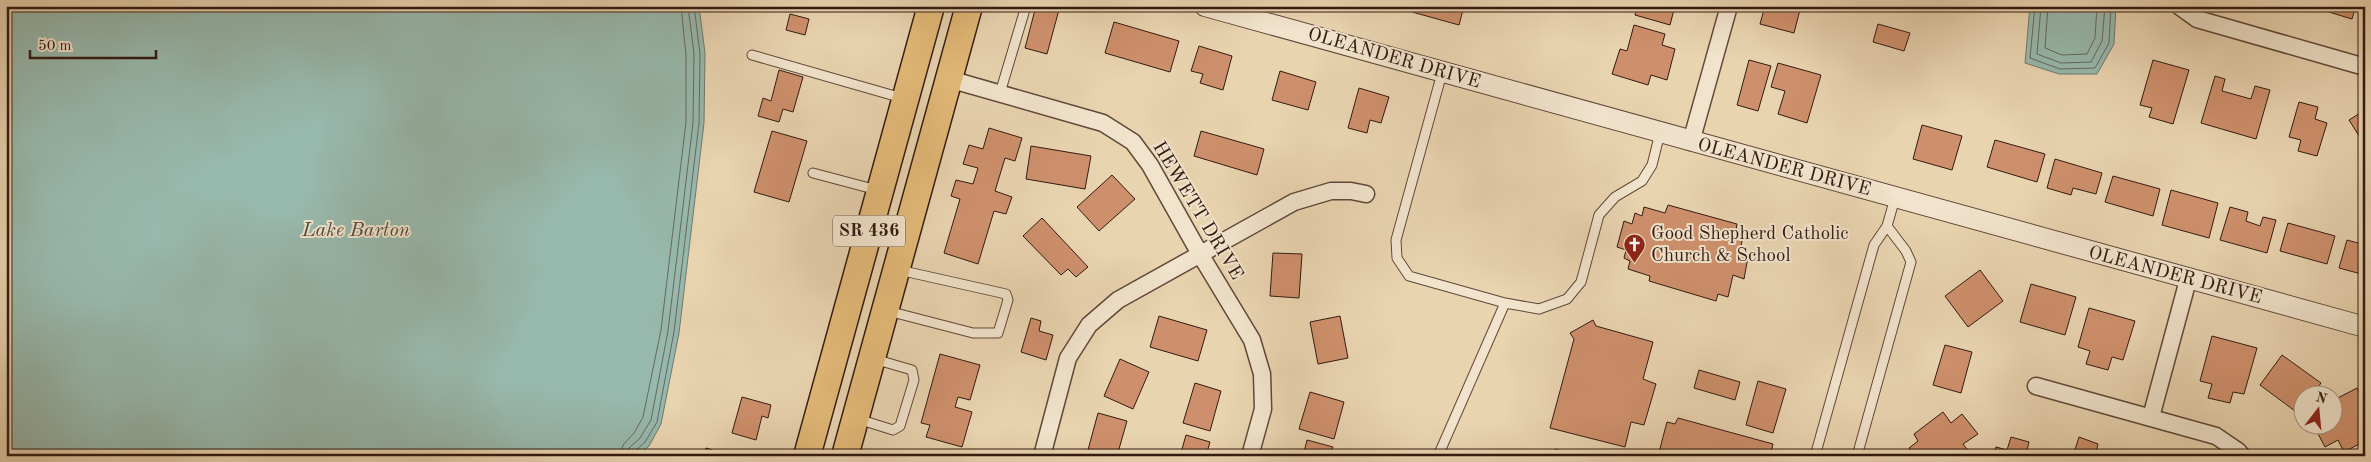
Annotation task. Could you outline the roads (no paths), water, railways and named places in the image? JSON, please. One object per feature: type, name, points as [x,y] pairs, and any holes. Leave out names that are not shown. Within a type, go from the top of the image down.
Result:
[{"type":"main road","name":"SR 436","points":[[845,456],[969,6]]},
{"type":"main road","name":"SR 436","points":[[807,456],[905,99],[924,8]]},
{"type":"street","name":"OLEANDER DRIVE","points":[[1205,6],[2188,280],[2365,327]]},
{"type":"street","points":[[1691,142],[1729,6]]},
{"type":"street","points":[[2179,6],[2197,18],[2365,66]]},
{"type":"street","name":"HEWETT DRIVE","points":[[949,79],[1103,123],[1133,142],[1150,165],[1200,254],[1252,340],[1262,374],[1263,409],[1250,456]]},
{"type":"street","points":[[1042,456],[1068,358],[1089,324],[1118,300],[1294,202],[1331,191],[1351,191],[1366,194]]},
{"type":"street","points":[[2150,417],[2188,280]]},
{"type":"street","points":[[2036,386],[2216,436],[2242,456]]},
{"type":"lane","points":[[1000,93],[1026,6]]},
{"type":"lane","points":[[752,55],[905,99]]},
{"type":"lane","points":[[1442,73],[1396,240],[1398,258],[1409,276],[1505,303],[1539,309],[1567,299],[1581,282],[1599,215],[1615,197],[1642,181],[1652,165],[1660,133]]},
{"type":"lane","points":[[813,173],[880,191]]},
{"type":"lane","points":[[1816,456],[1874,246],[1887,226],[1895,198]]},
{"type":"lane","points":[[1857,456],[1911,262],[1906,251],[1887,226]]},
{"type":"lane","points":[[885,310],[973,332],[998,332],[1008,300],[1006,294],[896,270]]},
{"type":"lane","points":[[1438,456],[1505,303]]},
{"type":"lane","points":[[855,418],[893,430],[900,426],[914,380],[912,370],[872,358]]},
{"type":"water","name":"Lake Barton","points":[[6,6],[699,6],[705,53],[704,123],[679,333],[661,424],[649,446],[637,456],[6,456]]},
{"type":"water","points":[[2030,6],[2116,6],[2114,44],[2097,74],[2059,74],[2025,63]]},
{"type":"place","name":"Good Shepherd Catholic Church & School","points":[[1635,264]]}]
